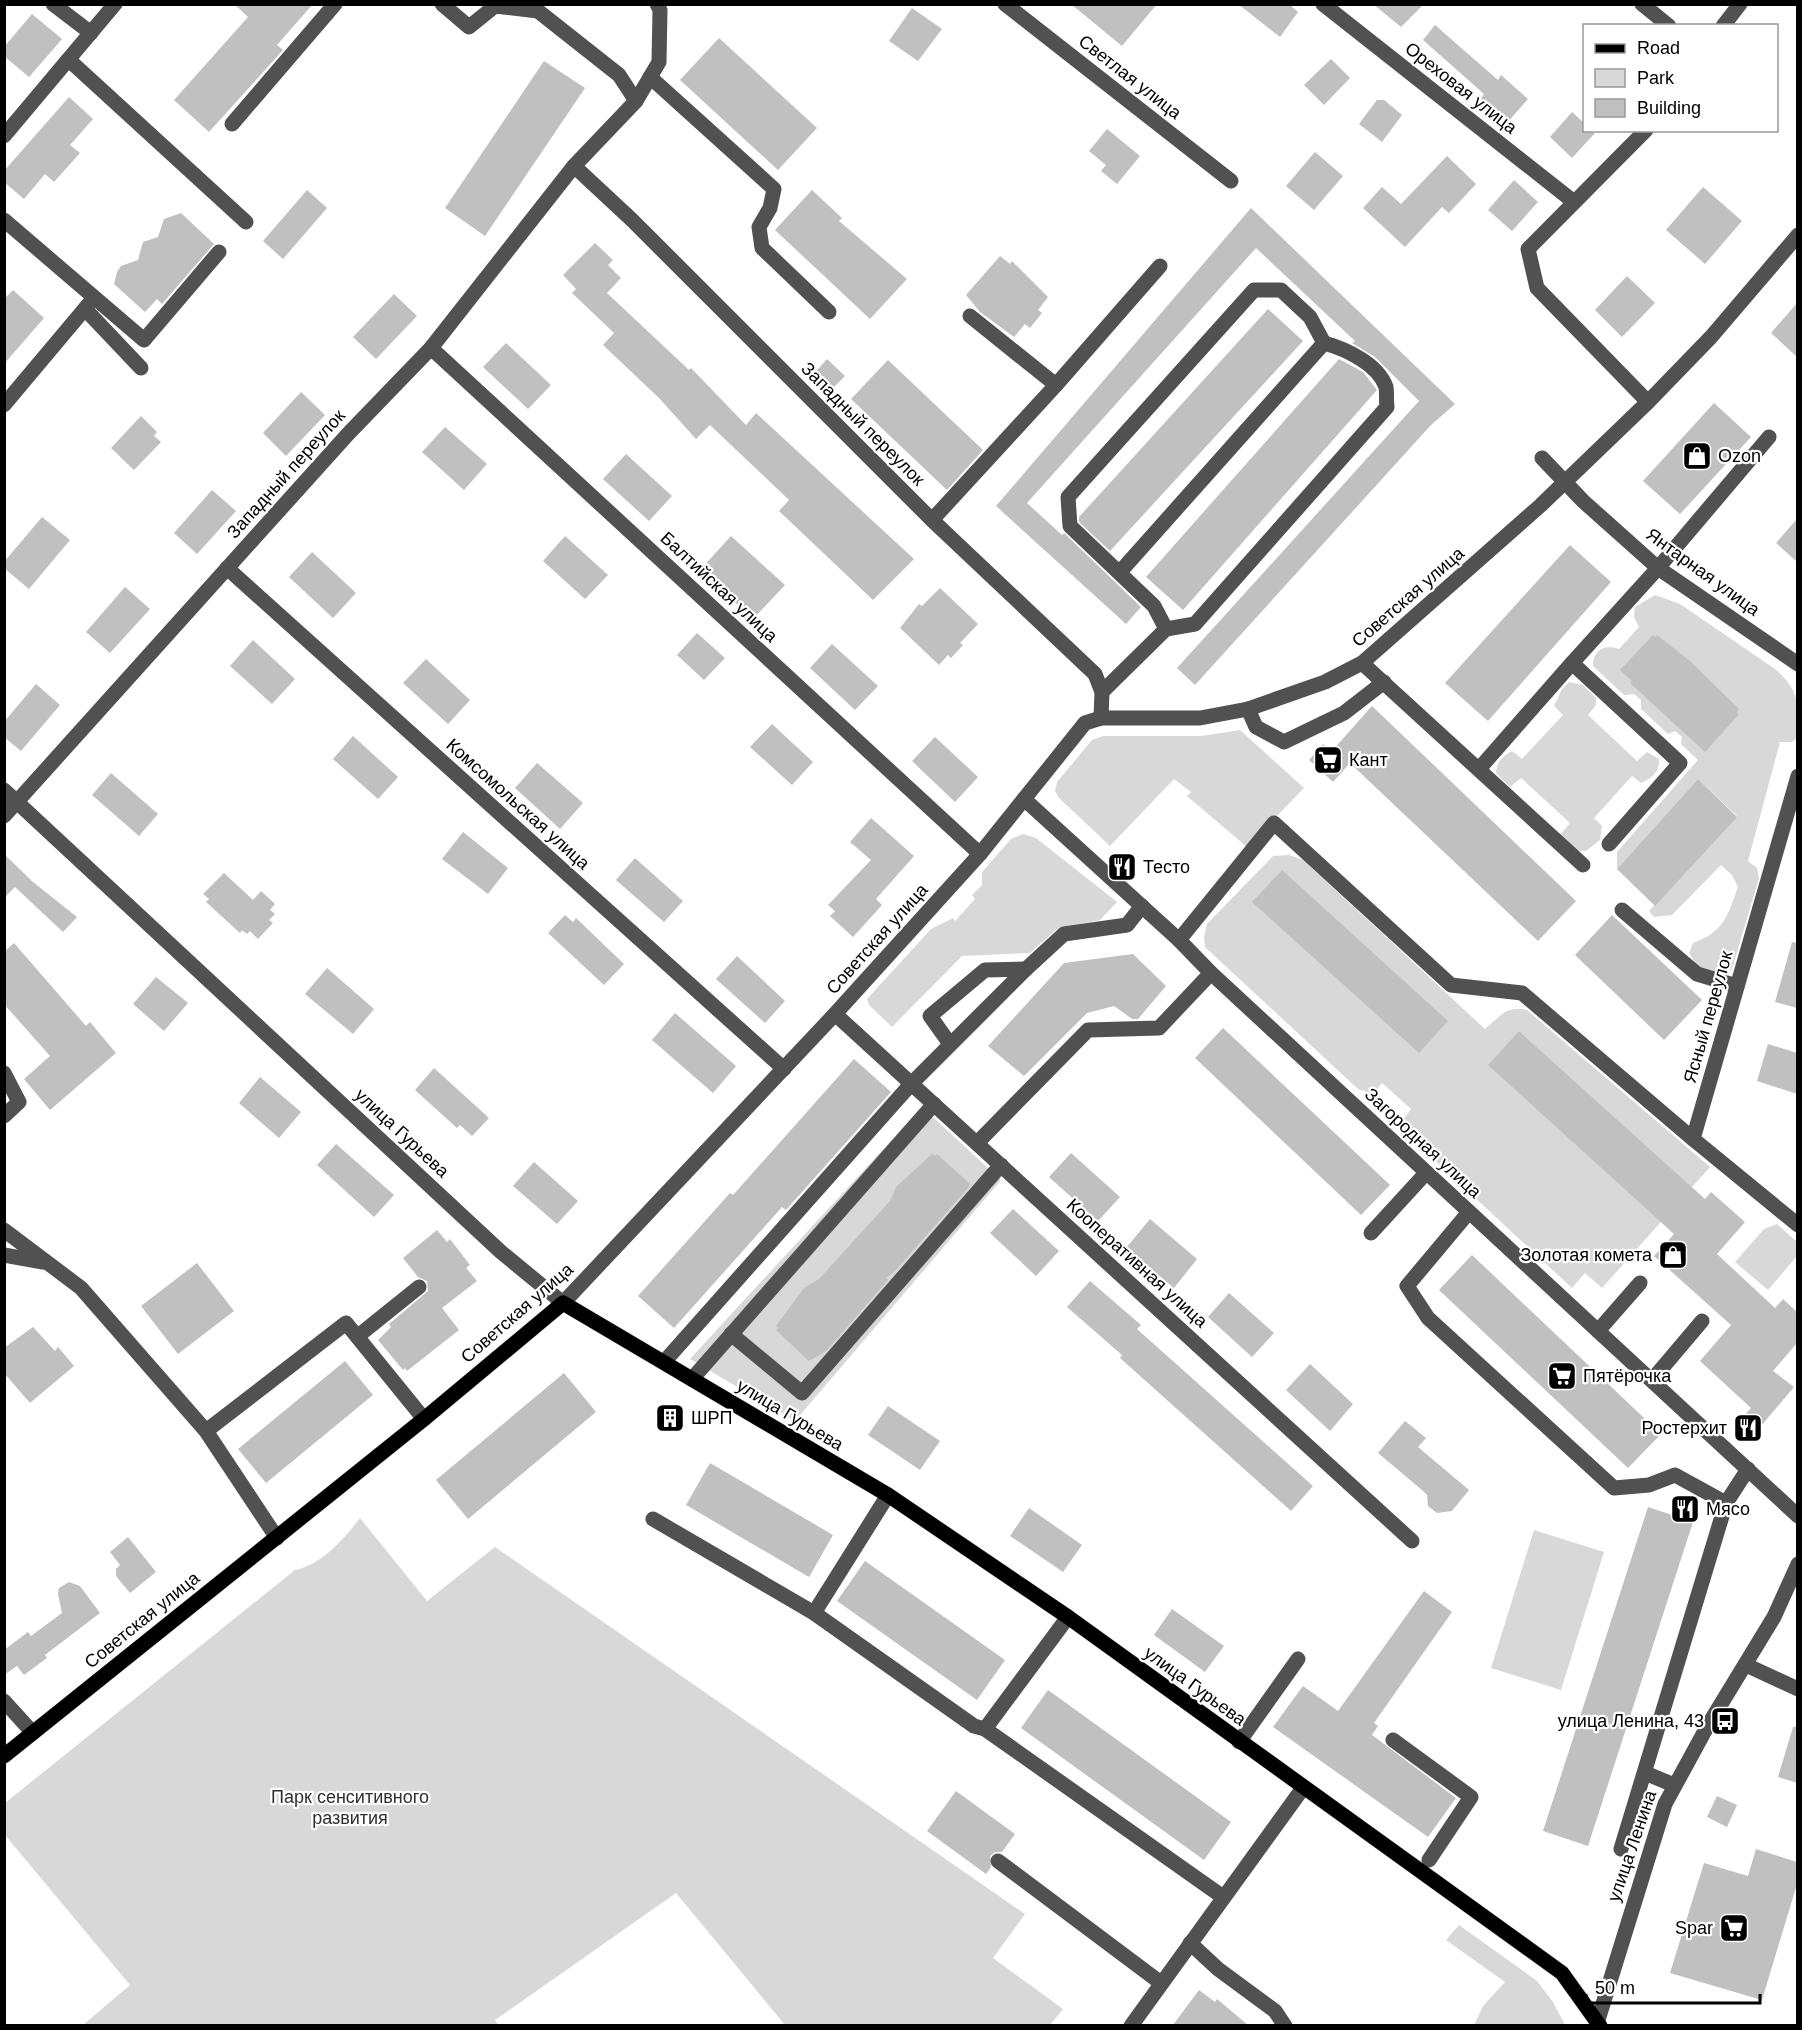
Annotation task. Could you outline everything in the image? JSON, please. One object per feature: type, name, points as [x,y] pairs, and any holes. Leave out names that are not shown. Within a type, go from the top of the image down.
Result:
[{"type":"main road","name":"улица Гурьева","points":[[563,1303],[888,1495],[1068,1617],[1562,1973],[1598,2024]]},
{"type":"main road","name":"Советская улица","points":[[4,1756],[424,1419],[563,1303]]},
{"type":"street","points":[[53,4],[91,33]]},
{"type":"street","points":[[4,136],[115,4]]},
{"type":"street","points":[[232,124],[335,4]]},
{"type":"street","points":[[442,4],[469,27],[495,6],[538,11],[619,75],[636,101]]},
{"type":"street","name":"Западный переулок","points":[[4,816],[348,434],[431,348],[574,166],[636,101],[659,62],[660,10],[657,4]]},
{"type":"street","name":"Светлая улица","points":[[1005,4],[1231,181]]},
{"type":"street","name":"Ореховая улица","points":[[1323,4],[1574,202]]},
{"type":"street","points":[[1642,4],[1667,24]]},
{"type":"street","points":[[1725,24],[1740,4]]},
{"type":"street","points":[[69,60],[246,222]]},
{"type":"street","points":[[650,77],[774,189],[770,208],[759,227],[762,248],[829,312]]},
{"type":"street","points":[[1644,132],[1528,249],[1537,288],[1648,402]]},
{"type":"street","name":"Западный переулок","points":[[574,166],[640,228],[932,520],[1095,674],[1102,692]]},
{"type":"street","points":[[4,220],[89,304],[141,368]]},
{"type":"street","name":"Советская улица","points":[[563,1303],[784,1069],[980,854],[1085,723],[1101,718],[1200,718],[1248,710],[1325,682],[1362,663],[1480,560],[1648,402],[1792,253],[1797,234]]},
{"type":"street","points":[[89,304],[144,340],[219,252]]},
{"type":"street","points":[[932,520],[1056,385],[1160,266]]},
{"type":"street","points":[[1101,718],[1102,692],[1166,629],[1194,624],[1387,407],[1386,386],[1367,363],[1345,349],[1324,344],[1310,317],[1281,290],[1254,290],[1068,497],[1070,526],[1154,606],[1166,629]]},
{"type":"street","points":[[4,405],[89,304]]},
{"type":"street","points":[[970,316],[1056,385]]},
{"type":"street","points":[[1120,572],[1324,344]]},
{"type":"street","name":"Балтийская улица","points":[[431,348],[980,854]]},
{"type":"street","points":[[1479,769],[1658,568],[1769,437]]},
{"type":"street","name":"Янтарная улица","points":[[1542,458],[1658,568],[1797,664]]},
{"type":"street","name":"Комсомольская улица","points":[[227,568],[784,1069]]},
{"type":"street","points":[[1362,663],[1583,865]]},
{"type":"street","points":[[1572,663],[1680,763],[1609,844]]},
{"type":"street","points":[[1248,710],[1256,727],[1284,742],[1344,713],[1384,682]]},
{"type":"street","name":"Ясный переулок","points":[[1693,1139],[1797,776]]},
{"type":"street","name":"улица Гурьева","points":[[4,790],[501,1252],[563,1303]]},
{"type":"street","name":"Загородная улица","points":[[1024,798],[1797,1516]]},
{"type":"street","points":[[1179,940],[1274,823],[1451,985],[1522,993],[1797,1225]]},
{"type":"street","points":[[664,1362],[911,1084],[1026,969],[1064,934],[1127,925],[1142,906]]},
{"type":"street","points":[[1622,910],[1697,974],[1737,986]]},
{"type":"street","points":[[950,1044],[930,1016],[985,970],[1026,969]]},
{"type":"street","points":[[977,1143],[1088,1030],[1159,1028],[1211,973]]},
{"type":"street","name":"Кооперативная улица","points":[[835,1014],[1412,1541]]},
{"type":"street","points":[[4,1073],[19,1102],[4,1116]]},
{"type":"street","points":[[692,1379],[934,1104]]},
{"type":"street","points":[[731,1334],[802,1393],[1001,1165]]},
{"type":"street","points":[[1371,1233],[1426,1173]]},
{"type":"street","points":[[1469,1212],[1407,1286],[1428,1318],[1614,1488],[1649,1485],[1675,1475],[1726,1503]]},
{"type":"street","points":[[4,1230],[43,1262],[81,1288],[206,1431],[277,1538]]},
{"type":"street","points":[[4,1255],[43,1262]]},
{"type":"street","points":[[1598,1331],[1640,1283]]},
{"type":"street","points":[[357,1336],[419,1287]]},
{"type":"street","points":[[1652,1380],[1702,1321]]},
{"type":"street","points":[[206,1431],[346,1323],[424,1419]]},
{"type":"street","points":[[1621,1849],[1726,1503],[1748,1469]]},
{"type":"street","points":[[814,1613],[888,1495]]},
{"type":"street","points":[[652,1518],[814,1613],[974,1726],[985,1729],[1224,1898]]},
{"type":"street","name":"улица Ленина","points":[[1598,2024],[1665,1804],[1774,1617],[1797,1564]]},
{"type":"street","points":[[985,1729],[1068,1617]]},
{"type":"street","points":[[1239,1742],[1298,1659]]},
{"type":"street","points":[[1746,1665],[1797,1689]]},
{"type":"street","points":[[4,1701],[33,1733]]},
{"type":"street","points":[[1393,1740],[1472,1797],[1430,1860]]},
{"type":"street","points":[[1645,1773],[1674,1785]]},
{"type":"street","points":[[1131,2025],[1304,1788]]},
{"type":"street","points":[[998,1861],[1161,1983]]},
{"type":"street","points":[[1190,1943],[1218,1969],[1275,2011],[1285,2025]]},
{"type":"green space","points":[[1655,595],[1680,604],[1775,669],[1790,685],[1796,700],[1797,738],[1792,742],[1780,742],[1748,861],[1757,868],[1759,878],[1732,969],[1721,974],[1698,967],[1689,953],[1693,943],[1712,934],[1718,928],[1728,914],[1738,887],[1732,875],[1721,865],[1672,915],[1654,917],[1649,911],[1737,816],[1698,779],[1617,869],[1617,852],[1698,760],[1681,744],[1682,737],[1675,731],[1668,734],[1641,709],[1641,700],[1634,694],[1624,695],[1593,666],[1597,652],[1609,647],[1619,649],[1639,627],[1634,617],[1635,607]]},
{"type":"green space","points":[[1569,682],[1583,685],[1596,698],[1596,705],[1588,715],[1637,761],[1647,752],[1659,759],[1657,771],[1652,777],[1641,783],[1632,776],[1594,818],[1602,826],[1600,840],[1586,851],[1575,851],[1560,835],[1570,823],[1521,778],[1510,787],[1496,773],[1503,757],[1512,751],[1522,759],[1563,715],[1554,706],[1562,689]]},
{"type":"green space","points":[[1240,730],[1304,788],[1247,847],[1187,796],[1191,792],[1174,779],[1110,846],[1059,798],[1055,791],[1057,782],[1092,740],[1103,736],[1202,736]]},
{"type":"green space","points":[[1023,834],[1036,838],[1117,902],[1100,920],[1057,929],[1030,953],[962,956],[892,1027],[869,1005],[867,999],[931,929],[953,918],[955,921],[975,899],[972,895],[982,885],[982,872],[1011,839]]},
{"type":"green space","points":[[1289,855],[1303,860],[1485,1029],[1508,1011],[1527,1010],[1710,1167],[1602,1288],[1585,1273],[1572,1288],[1411,1138],[1403,1120],[1411,1109],[1382,1083],[1373,1094],[1358,1089],[1205,947],[1204,937],[1207,924],[1273,856]],"holes":[[[1519,1031],[1688,1184],[1657,1218],[1489,1065]]]},
{"type":"green space","points":[[922,1107],[1001,1180],[795,1421],[690,1359]]},
{"type":"green space","points":[[1777,1224],[1797,1242],[1797,1256],[1768,1290],[1735,1262],[1764,1229]]},
{"type":"green space","name":"Парк сенситивного развития","points":[[360,1518],[427,1601],[495,1547],[1025,1914],[993,1958],[1063,2009],[1050,2025],[785,2025],[676,1893],[495,2020],[498,2025],[83,2025],[130,1985],[5,1835],[5,1803],[295,1570],[323,1557]]},
{"type":"green space","points":[[1534,1530],[1604,1552],[1561,1690],[1491,1668]]},
{"type":"green space","points":[[1459,1925],[1537,1981],[1553,2002],[1565,2025],[1474,2025],[1483,2006],[1505,1982],[1446,1940]]},
{"type":"building","points":[[234,4],[313,4],[277,45],[283,50],[209,132],[174,100],[248,17]]},
{"type":"building","points":[[1071,4],[1157,4],[1122,46]]},
{"type":"building","points":[[1238,4],[1289,4],[1298,12],[1280,37]]},
{"type":"building","points":[[1373,4],[1424,4],[1401,27]]},
{"type":"building","points":[[912,8],[942,29],[918,61],[889,41]]},
{"type":"building","points":[[32,14],[62,39],[29,77],[4,56],[4,47]]},
{"type":"building","points":[[1435,25],[1498,80],[1501,75],[1528,99],[1507,123],[1481,99],[1484,94],[1423,40]]},
{"type":"building","points":[[719,38],[817,128],[778,170],[680,80]]},
{"type":"building","points":[[1331,59],[1350,78],[1324,105],[1304,85]]},
{"type":"building","points":[[544,61],[585,88],[485,236],[445,208]]},
{"type":"building","points":[[69,97],[93,119],[70,145],[80,153],[54,182],[45,174],[24,199],[4,182],[4,171]]},
{"type":"building","points":[[1377,100],[1384,100],[1402,115],[1382,142],[1359,124]]},
{"type":"building","points":[[1572,112],[1583,122],[1583,132],[1595,133],[1572,158],[1550,137]]},
{"type":"building","points":[[1107,129],[1140,156],[1117,184],[1101,171],[1106,165],[1089,151]]},
{"type":"building","points":[[1315,152],[1343,176],[1314,210],[1286,186]]},
{"type":"building","points":[[1447,156],[1476,184],[1449,213],[1442,207],[1405,247],[1363,208],[1382,187],[1401,204]]},
{"type":"building","points":[[1514,180],[1538,202],[1512,231],[1488,210]]},
{"type":"building","points":[[1703,187],[1742,221],[1705,264],[1666,230]]},
{"type":"building","points":[[307,190],[327,208],[283,259],[263,241]]},
{"type":"building","points":[[812,190],[842,218],[839,221],[907,279],[870,319],[775,230]]},
{"type":"building","points":[[1251,208],[1455,404],[1431,425],[1195,685],[1177,668],[1419,401],[1375,357],[1352,343],[1355,341],[1256,248],[1027,503],[1062,535],[1064,533],[1141,607],[1126,624],[996,506]]},
{"type":"building","points":[[181,213],[214,244],[162,304],[157,299],[145,312],[114,284],[117,272],[121,266],[138,260],[143,242],[158,237],[164,219]]},
{"type":"building","points":[[595,243],[613,260],[608,265],[621,278],[607,293],[689,370],[691,368],[746,425],[756,413],[914,559],[873,600],[779,511],[789,500],[710,425],[696,439],[659,398],[603,345],[614,333],[572,293],[576,289],[563,275]]},
{"type":"building","points":[[1000,256],[1010,264],[1012,261],[1048,297],[1038,310],[1042,313],[1030,328],[1025,324],[1014,337],[980,312],[966,295]]},
{"type":"building","points":[[1627,276],[1655,303],[1622,337],[1595,310]]},
{"type":"building","points":[[13,290],[44,318],[4,364],[4,299]]},
{"type":"building","points":[[394,294],[417,316],[376,359],[353,337]]},
{"type":"building","points":[[1797,303],[1797,357],[1771,333]]},
{"type":"building","points":[[1268,309],[1303,341],[1110,551],[1079,522],[1079,517]]},
{"type":"building","points":[[506,343],[551,385],[528,409],[483,367]]},
{"type":"building","points":[[827,359],[845,376],[830,391],[813,375]]},
{"type":"building","points":[[1339,359],[1363,372],[1377,390],[1183,610],[1146,577]]},
{"type":"building","points":[[888,360],[983,450],[947,490],[851,399]]},
{"type":"building","points":[[301,392],[325,415],[286,456],[263,433]]},
{"type":"building","points":[[1714,403],[1751,437],[1680,514],[1643,481]]},
{"type":"building","points":[[141,416],[157,432],[154,436],[161,442],[134,470],[111,448]]},
{"type":"building","points":[[445,427],[487,464],[464,490],[422,452]]},
{"type":"building","points":[[626,454],[672,496],[649,521],[603,479]]},
{"type":"building","points":[[212,490],[236,511],[197,554],[174,533]]},
{"type":"building","points":[[42,517],[70,540],[29,589],[4,568],[4,562]]},
{"type":"building","points":[[1797,519],[1797,562],[1776,543]]},
{"type":"building","points":[[565,536],[608,575],[585,599],[543,561]]},
{"type":"building","points":[[731,536],[785,585],[753,619],[700,570]]},
{"type":"building","points":[[1570,545],[1611,582],[1488,721],[1445,683]]},
{"type":"building","points":[[312,552],[356,593],[333,618],[289,577]]},
{"type":"building","points":[[125,587],[150,609],[110,653],[86,632]]},
{"type":"building","points":[[940,588],[978,624],[960,643],[963,645],[951,658],[948,655],[939,665],[900,628],[919,604],[922,606]]},
{"type":"building","points":[[697,633],[725,658],[704,680],[677,655]]},
{"type":"building","points":[[1653,635],[1655,637],[1657,635],[1690,661],[1739,709],[1737,712],[1739,714],[1705,752],[1630,683],[1632,681],[1620,670]]},
{"type":"building","points":[[253,640],[295,679],[272,704],[230,666]]},
{"type":"building","points":[[832,644],[878,686],[855,710],[810,668]]},
{"type":"building","points":[[426,659],[470,700],[448,724],[403,683]]},
{"type":"building","points":[[36,684],[60,705],[21,751],[4,737],[4,722]]},
{"type":"building","points":[[1372,706],[1576,901],[1538,941],[1350,763],[1333,782],[1309,760],[1323,744],[1331,752]]},
{"type":"building","points":[[772,724],[813,762],[792,785],[750,747]]},
{"type":"building","points":[[353,736],[398,777],[378,799],[333,759]]},
{"type":"building","points":[[935,737],[978,777],[955,802],[912,761]]},
{"type":"building","points":[[537,763],[583,803],[560,829],[515,788]]},
{"type":"building","points":[[111,773],[158,814],[139,836],[92,795]]},
{"type":"building","points":[[1698,779],[1737,817],[1655,906],[1617,869]]},
{"type":"building","points":[[871,818],[914,856],[876,899],[882,905],[853,937],[830,916],[835,911],[828,905],[871,860],[850,842]]},
{"type":"building","points":[[463,832],[508,868],[488,894],[442,859]]},
{"type":"building","points":[[4,854],[33,882],[77,917],[63,932],[15,887],[4,898]]},
{"type":"building","points":[[635,858],[683,901],[664,922],[616,880]]},
{"type":"building","points":[[1282,870],[1448,1021],[1419,1053],[1252,902]]},
{"type":"building","points":[[224,873],[253,900],[261,891],[275,904],[270,910],[275,914],[269,920],[273,923],[258,939],[250,931],[247,934],[242,930],[240,933],[206,902],[209,899],[203,894]]},
{"type":"building","points":[[565,915],[573,922],[576,918],[624,964],[604,985],[548,933]]},
{"type":"building","points":[[1612,915],[1702,1000],[1664,1040],[1575,955]]},
{"type":"building","points":[[1792,942],[1797,943],[1797,1008],[1775,1002]]},
{"type":"building","points":[[14,943],[86,1026],[90,1022],[116,1053],[50,1110],[24,1079],[50,1056],[4,1004],[4,952]]},
{"type":"building","points":[[1133,954],[1166,986],[1138,1019],[1132,1019],[1114,1006],[1087,1013],[1024,1076],[988,1046],[1064,963]]},
{"type":"building","points":[[737,956],[785,1001],[765,1023],[716,979]]},
{"type":"building","points":[[327,968],[374,1009],[353,1034],[305,994]]},
{"type":"building","points":[[156,977],[188,1003],[164,1031],[133,1004]]},
{"type":"building","points":[[675,1013],[736,1066],[713,1093],[652,1040]]},
{"type":"building","points":[[1223,1028],[1390,1185],[1361,1215],[1195,1058]]},
{"type":"building","points":[[1519,1031],[1705,1199],[1711,1192],[1745,1222],[1717,1254],[1775,1308],[1783,1299],[1797,1312],[1797,1343],[1773,1371],[1794,1387],[1750,1439],[1735,1426],[1751,1408],[1700,1361],[1731,1325],[1654,1256],[1674,1234],[1488,1065]]},
{"type":"building","points":[[1768,1044],[1797,1053],[1797,1094],[1757,1081]]},
{"type":"building","points":[[854,1059],[891,1092],[786,1210],[782,1207],[674,1328],[638,1296],[730,1193],[733,1195]]},
{"type":"building","points":[[434,1068],[489,1118],[472,1136],[460,1125],[457,1128],[415,1090]]},
{"type":"building","points":[[260,1077],[301,1112],[279,1138],[239,1103]]},
{"type":"building","points":[[336,1144],[394,1195],[374,1217],[317,1165]]},
{"type":"building","points":[[1071,1153],[1120,1197],[1098,1221],[1049,1177]]},
{"type":"building","points":[[932,1154],[935,1156],[937,1154],[970,1184],[969,1187],[895,1271],[886,1278],[888,1280],[826,1351],[809,1361],[776,1330],[778,1328],[776,1326],[804,1288],[819,1279],[890,1201],[896,1187]]},
{"type":"building","points":[[534,1162],[578,1201],[557,1224],[513,1186]]},
{"type":"building","points":[[1013,1209],[1059,1251],[1036,1276],[990,1233]]},
{"type":"building","points":[[1150,1219],[1197,1259],[1174,1288],[1126,1248]]},
{"type":"building","points":[[437,1230],[447,1242],[450,1239],[470,1265],[466,1268],[477,1281],[442,1308],[459,1330],[407,1371],[405,1368],[403,1370],[378,1340],[391,1327],[389,1324],[428,1291],[427,1281],[418,1277],[403,1258]]},
{"type":"building","points":[[1472,1255],[1661,1434],[1628,1468],[1439,1290]]},
{"type":"building","points":[[197,1263],[234,1311],[178,1354],[141,1306]]},
{"type":"building","points":[[1090,1281],[1141,1325],[1137,1329],[1313,1486],[1291,1511],[1120,1358],[1122,1355],[1067,1307]]},
{"type":"building","points":[[1229,1293],[1274,1333],[1252,1357],[1208,1317]]},
{"type":"building","points":[[33,1327],[55,1351],[58,1347],[74,1366],[30,1403],[4,1373],[4,1348]]},
{"type":"building","points":[[345,1361],[373,1395],[266,1483],[238,1449]]},
{"type":"building","points":[[1310,1364],[1353,1404],[1330,1431],[1286,1390]]},
{"type":"building","points":[[564,1373],[596,1412],[468,1519],[436,1480]]},
{"type":"building","points":[[888,1406],[940,1441],[920,1470],[868,1435]]},
{"type":"building","points":[[1405,1421],[1426,1438],[1418,1447],[1469,1490],[1452,1511],[1437,1513],[1428,1506],[1427,1495],[1378,1453]]},
{"type":"building","points":[[710,1463],[833,1535],[809,1577],[686,1505]]},
{"type":"building","points":[[1648,1507],[1693,1522],[1588,1846],[1543,1831]]},
{"type":"building","points":[[1029,1508],[1082,1545],[1063,1572],[1010,1536]]},
{"type":"building","points":[[128,1537],[156,1572],[130,1593],[116,1576],[116,1569],[120,1565],[110,1552]]},
{"type":"building","points":[[865,1561],[1005,1660],[977,1700],[837,1601]]},
{"type":"building","points":[[69,1582],[80,1586],[100,1613],[45,1655],[47,1658],[24,1675],[17,1666],[4,1675],[4,1650],[28,1632],[31,1636],[62,1613],[59,1588]]},
{"type":"building","points":[[1424,1591],[1452,1612],[1374,1723],[1378,1726],[1372,1735],[1456,1798],[1428,1837],[1273,1727],[1303,1686],[1338,1711]]},
{"type":"building","points":[[1172,1609],[1224,1646],[1205,1672],[1154,1635]]},
{"type":"building","points":[[1048,1690],[1231,1822],[1204,1860],[1021,1728]]},
{"type":"building","points":[[1793,1727],[1797,1727],[1797,1783],[1778,1777]]},
{"type":"building","points":[[956,1791],[1015,1834],[1002,1852],[995,1852],[990,1856],[991,1867],[986,1874],[927,1831]]},
{"type":"building","points":[[1717,1796],[1737,1805],[1727,1827],[1707,1817]]},
{"type":"building","name":"Spar","points":[[1756,1849],[1797,1862],[1797,1884],[1762,2000],[1670,1973],[1704,1863],[1748,1876]]},
{"type":"building","points":[[1199,1990],[1215,2002],[1217,1999],[1248,2025],[1173,2025]]},
{"type":"place","name":"Ozon","points":[[1697,456]]},
{"type":"place","name":"Кант","points":[[1328,760]]},
{"type":"place","name":"Тесто","points":[[1122,867]]},
{"type":"place","name":"Золотая комета","points":[[1673,1255]]},
{"type":"place","name":"Пятёрочка","points":[[1562,1376]]},
{"type":"place","name":"ШРП","points":[[670,1418]]},
{"type":"place","name":"Ростерхит","points":[[1748,1428]]},
{"type":"place","name":"Мясо","points":[[1685,1509]]},
{"type":"place","name":"улица Ленина, 43","points":[[1725,1721]]},
{"type":"place","name":"Spar","points":[[1734,1928]]}]
